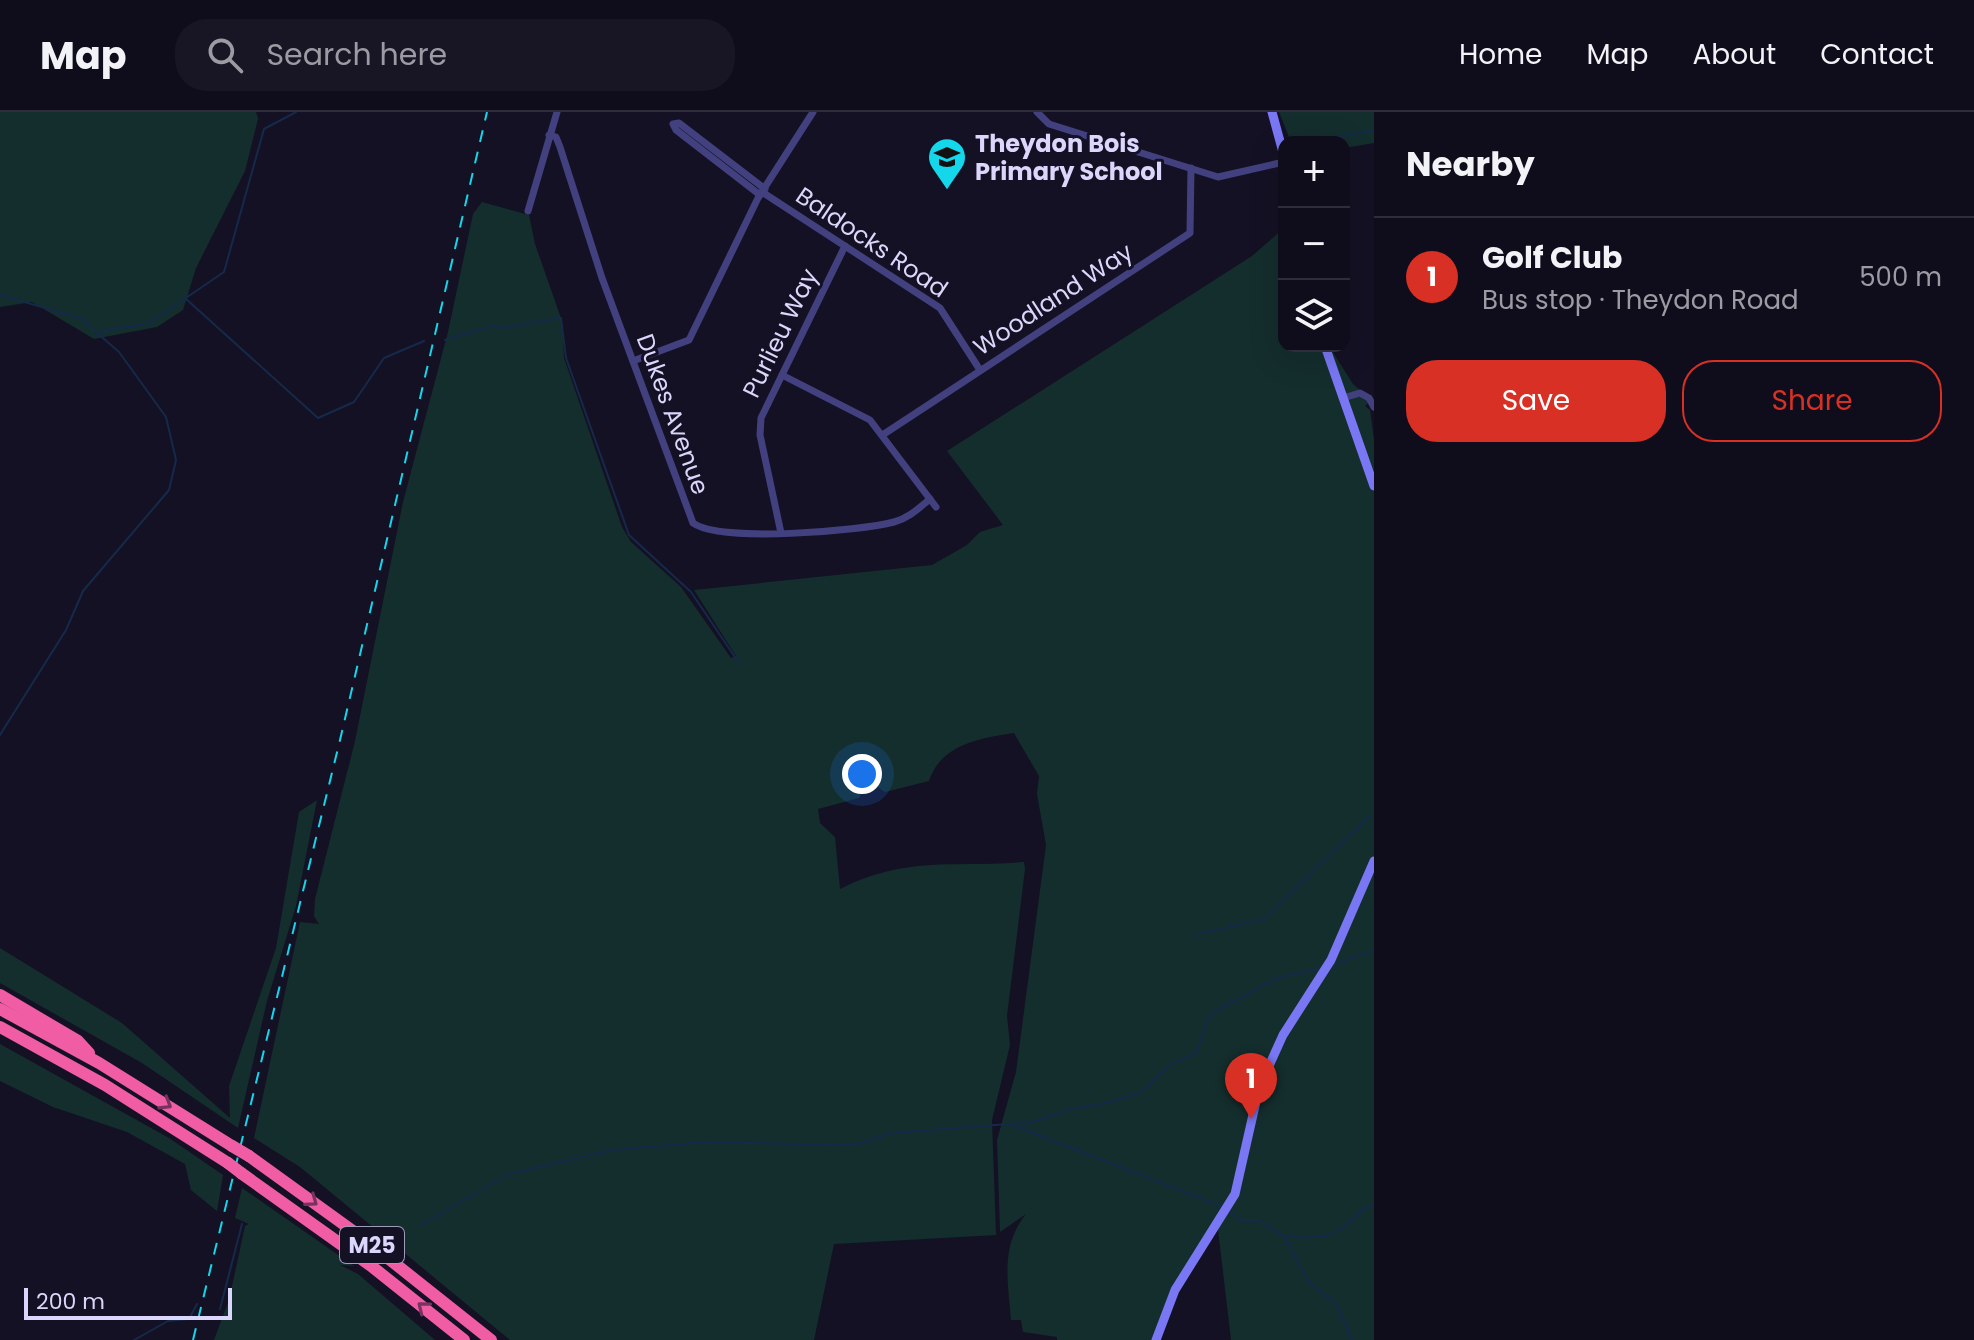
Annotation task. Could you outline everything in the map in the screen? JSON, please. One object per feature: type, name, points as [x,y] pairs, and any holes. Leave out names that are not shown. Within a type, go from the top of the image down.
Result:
[{"type":"highway","points":[[0,995],[78,1041],[99,1063]]},
{"type":"highway","name":"M25","points":[[0,1009],[99,1063],[249,1156],[407,1271],[491,1340]]},
{"type":"highway","name":"M25","points":[[0,1027],[147,1111],[228,1163],[370,1265],[464,1340]]},
{"type":"highway","points":[[0,1036],[114,1100],[147,1111]]},
{"type":"street","points":[[528,211],[557,112]]},
{"type":"street","points":[[633,361],[689,340],[762,192],[813,112]]},
{"type":"street","points":[[1037,112],[1049,124],[1224,177],[1278,164]]},
{"type":"street","points":[[1272,112],[1279,136]]},
{"type":"street","points":[[673,124],[683,125],[762,192],[676,130],[673,124]]},
{"type":"street","name":"Dukes Avenue","points":[[549,135],[556,137],[560,147],[633,361],[693,523],[703,528],[761,535],[890,523],[913,513],[930,499]]},
{"type":"street","name":"Woodland Way","points":[[884,434],[1190,233],[1191,168]]},
{"type":"street","name":"Baldocks Road","points":[[762,192],[940,308],[980,370]]},
{"type":"street","name":"Purlieu Way","points":[[781,533],[760,435],[761,418],[845,246]]},
{"type":"street","points":[[1327,352],[1374,486]]},
{"type":"street","points":[[782,375],[870,420],[884,434],[936,507]]},
{"type":"street","points":[[1343,398],[1360,393],[1369,398],[1374,407]]},
{"type":"street","points":[[1156,1340],[1175,1290],[1235,1194],[1246,1158],[1257,1097],[1283,1035],[1331,960],[1374,861]]},
{"type":"green space","points":[[0,112],[256,112],[258,119],[245,171],[196,268],[183,310],[157,327],[94,339],[32,302],[0,307]]},
{"type":"green space","points":[[1279,112],[1374,112],[1374,143],[1350,147],[1350,136],[1289,136]]},
{"type":"green space","points":[[482,202],[529,215],[535,244],[562,321],[564,358],[622,527],[631,542],[681,587],[731,658],[736,656],[694,590],[932,565],[967,545],[980,532],[1003,525],[947,451],[1252,256],[1278,233],[1278,352],[1333,352],[1353,384],[1371,400],[1365,406],[1370,410],[1374,440],[1374,1340],[1231,1340],[1217,1221],[1172,1289],[1153,1340],[1057,1340],[1057,1337],[1023,1332],[1021,1320],[1011,1320],[1009,1252],[1012,1239],[1026,1214],[1000,1232],[997,1140],[1016,1072],[1046,845],[1037,794],[1039,776],[1014,733],[988,737],[952,751],[935,769],[929,781],[885,792],[873,784],[865,787],[859,798],[818,809],[820,823],[835,837],[840,889],[864,878],[909,867],[1024,862],[1025,869],[1007,1016],[1010,1045],[992,1120],[996,1235],[834,1244],[814,1340],[510,1340],[300,1167],[254,1138],[300,922],[319,924],[314,916],[315,899],[355,741],[403,502],[448,332],[473,214]]},
{"type":"green space","points":[[317,800],[296,906],[267,1001],[238,1128],[142,1063],[0,983],[0,948],[122,1023],[230,1118],[229,1086],[276,948],[299,812]]},
{"type":"green space","points":[[0,1044],[169,1138],[223,1175],[217,1211],[191,1190],[185,1164],[127,1132],[53,1107],[0,1081]]},
{"type":"green space","points":[[242,1188],[354,1266],[340,1265],[358,1274],[435,1340],[214,1340],[229,1300],[245,1226],[249,1224],[235,1218]]},
{"type":"waterway","points":[[98,332],[149,323],[224,272],[264,129],[296,112]]},
{"type":"waterway","points":[[1344,136],[1374,130]]},
{"type":"waterway","points":[[0,295],[80,318],[119,352],[166,417],[176,460],[169,490],[83,591],[66,630],[0,735]]},
{"type":"waterway","points":[[185,298],[318,418],[354,402],[384,358],[424,341]]},
{"type":"waterway","points":[[445,340],[494,325],[499,328],[561,318],[566,358],[629,535],[691,592],[739,663]]},
{"type":"waterway","points":[[1194,935],[1264,919],[1370,816]]},
{"type":"waterway","points":[[1334,965],[1374,950]]},
{"type":"waterway","points":[[421,1225],[509,1174],[612,1150],[704,1142],[855,1145],[891,1133],[1034,1122],[1069,1109],[1111,1102],[1141,1092],[1172,1063],[1197,1053],[1206,1023],[1215,1011],[1280,977],[1320,969]]},
{"type":"waterway","points":[[1013,1125],[1223,1207]]},
{"type":"waterway","points":[[1284,1236],[1321,1237],[1338,1231],[1366,1206],[1374,1207]]},
{"type":"waterway","points":[[1228,1211],[1242,1220],[1258,1220],[1284,1236],[1308,1281],[1336,1304],[1352,1340]]},
{"type":"waterway","points":[[220,1309],[242,1224]]},
{"type":"waterway","points":[[134,1340],[168,1321],[189,1319],[197,1304]]},
{"type":"railway","points":[[193,1340],[340,740],[487,112]]},
{"type":"place","name":"Theydon Bois Primary School","points":[[947,191]]},
{"type":"place","name":"Golf Club","points":[[1251,1119]]}]
